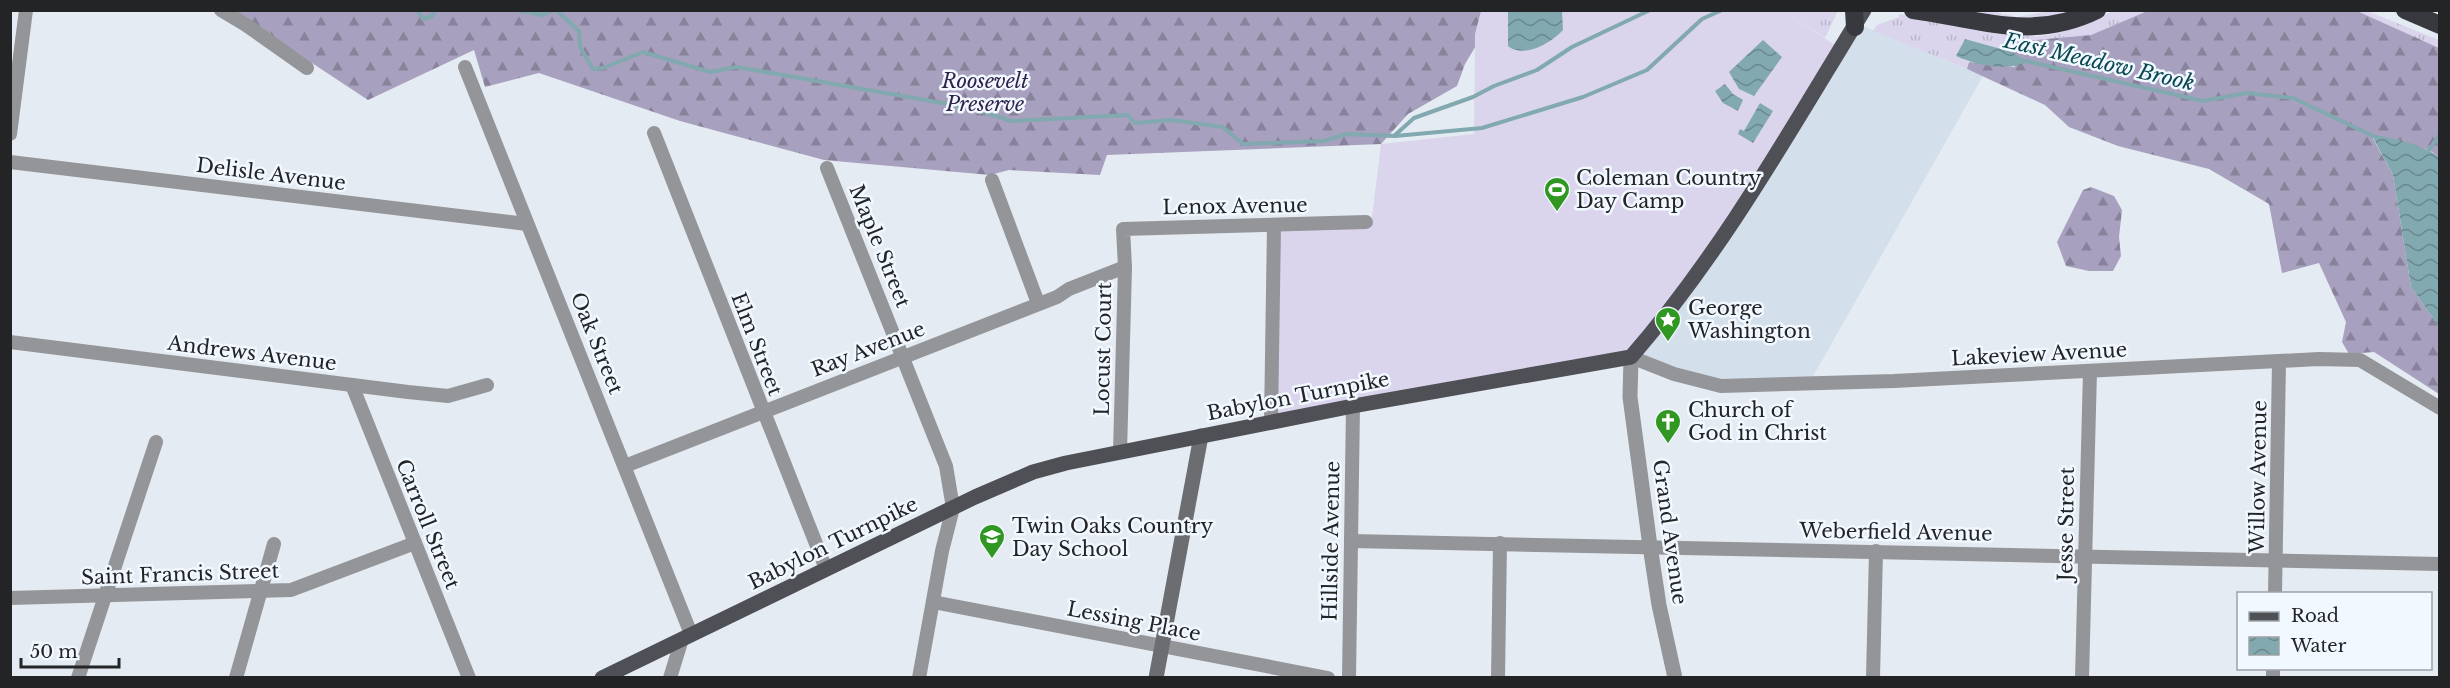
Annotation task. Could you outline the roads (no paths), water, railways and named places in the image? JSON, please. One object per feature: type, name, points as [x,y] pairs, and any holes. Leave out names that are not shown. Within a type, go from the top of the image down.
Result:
[{"type":"highway","points":[[1913,10],[2009,28],[2058,24],[2097,10]]},
{"type":"highway","points":[[2405,10],[2439,25]]},
{"type":"main road","points":[[1631,357],[1670,310],[1750,197],[1854,19],[1864,10]]},
{"type":"main road","name":"Babylon Turnpike","points":[[602,678],[1033,471],[1353,406],[1631,357]]},
{"type":"main road","points":[[1156,678],[1201,436]]},
{"type":"street","points":[[10,134],[26,10]]},
{"type":"street","points":[[221,10],[307,68]]},
{"type":"street","name":"Oak Street","points":[[465,67],[625,466],[687,636]]},
{"type":"street","name":"Elm Street","points":[[654,133],[826,569]]},
{"type":"street","name":"Delisle Avenue","points":[[10,162],[527,224]]},
{"type":"street","name":"Maple Street","points":[[827,168],[946,466],[953,508]]},
{"type":"street","points":[[992,180],[1038,303]]},
{"type":"street","name":"Lenox Avenue","points":[[1122,246],[1123,229],[1366,222]]},
{"type":"street","points":[[1271,422],[1274,225]]},
{"type":"street","name":"Locust Court","points":[[1120,452],[1125,267],[1122,246]]},
{"type":"street","name":"Ray Avenue","points":[[625,466],[1125,267]]},
{"type":"street","name":"Andrews Avenue","points":[[10,342],[448,396],[487,385]]},
{"type":"street","name":"Lakeview Avenue","points":[[1631,357],[1674,374],[1721,386],[2360,360],[2439,408]]},
{"type":"street","name":"Grand Avenue","points":[[1631,357],[1630,398],[1650,546],[1659,605],[1675,678]]},
{"type":"street","name":"Willow Avenue","points":[[2275,592],[2279,362]]},
{"type":"street","name":"Jesse Street","points":[[2082,678],[2090,371]]},
{"type":"street","name":"Carroll Street","points":[[352,385],[469,678]]},
{"type":"street","name":"Hillside Avenue","points":[[1349,678],[1353,406]]},
{"type":"street","points":[[78,678],[156,442]]},
{"type":"street","points":[[919,678],[953,508]]},
{"type":"street","name":"Weberfield Avenue","points":[[1351,541],[2439,564]]},
{"type":"street","name":"Saint Francis Street","points":[[10,598],[291,590],[414,543]]},
{"type":"street","points":[[1498,678],[1500,543]]},
{"type":"street","points":[[236,678],[274,544]]},
{"type":"street","points":[[1873,678],[1876,551]]},
{"type":"street","name":"Lessing Place","points":[[933,602],[1328,678]]},
{"type":"street","points":[[670,678],[687,636]]},
{"type":"water","points":[[1508,10],[1562,11],[1563,30],[1552,40],[1537,48],[1514,50],[1508,46]]},
{"type":"water","points":[[1965,39],[2012,52],[2029,62],[2002,67],[1983,65],[1956,56]]},
{"type":"water","points":[[1763,40],[1782,57],[1754,96],[1739,89],[1729,72]]},
{"type":"water","points":[[1725,84],[1733,94],[1743,100],[1738,111],[1723,103],[1715,91]]},
{"type":"water","points":[[1760,103],[1773,111],[1753,143],[1738,134],[1740,129],[1744,131]]},
{"type":"water","points":[[2371,134],[2415,145],[2439,157],[2439,327],[2411,287],[2393,175]]},
{"type":"waterway","points":[[417,10],[423,19],[432,16],[435,10]]},
{"type":"waterway","points":[[516,10],[543,15],[554,10]]},
{"type":"waterway","points":[[556,10],[579,31],[580,47],[593,69],[603,68],[643,52],[710,72],[737,67],[971,108],[1011,121],[1128,115],[1135,123],[1172,120],[1223,127],[1243,144],[1324,141],[1346,134],[1394,136],[1414,118],[1473,97],[1494,86],[1537,70],[1572,47],[1650,10]]},
{"type":"waterway","points":[[1395,136],[1482,128],[1583,97],[1647,70],[1702,19],[1722,10]]},
{"type":"waterway","name":"East Meadow Brook","points":[[2026,61],[2203,101],[2246,93],[2293,98],[2373,136]]},
{"type":"waterway","points":[[2429,150],[2440,134]]},
{"type":"place","name":"Coleman Country Day Camp","points":[[1557,213]]},
{"type":"place","name":"George Washington","points":[[1668,343]]},
{"type":"place","name":"Church of God in Christ","points":[[1668,445]]},
{"type":"place","name":"Twin Oaks Country Day School","points":[[992,560]]},
{"type":"park label","name":"Roosevelt Preserve","points":[[985,92]]}]
